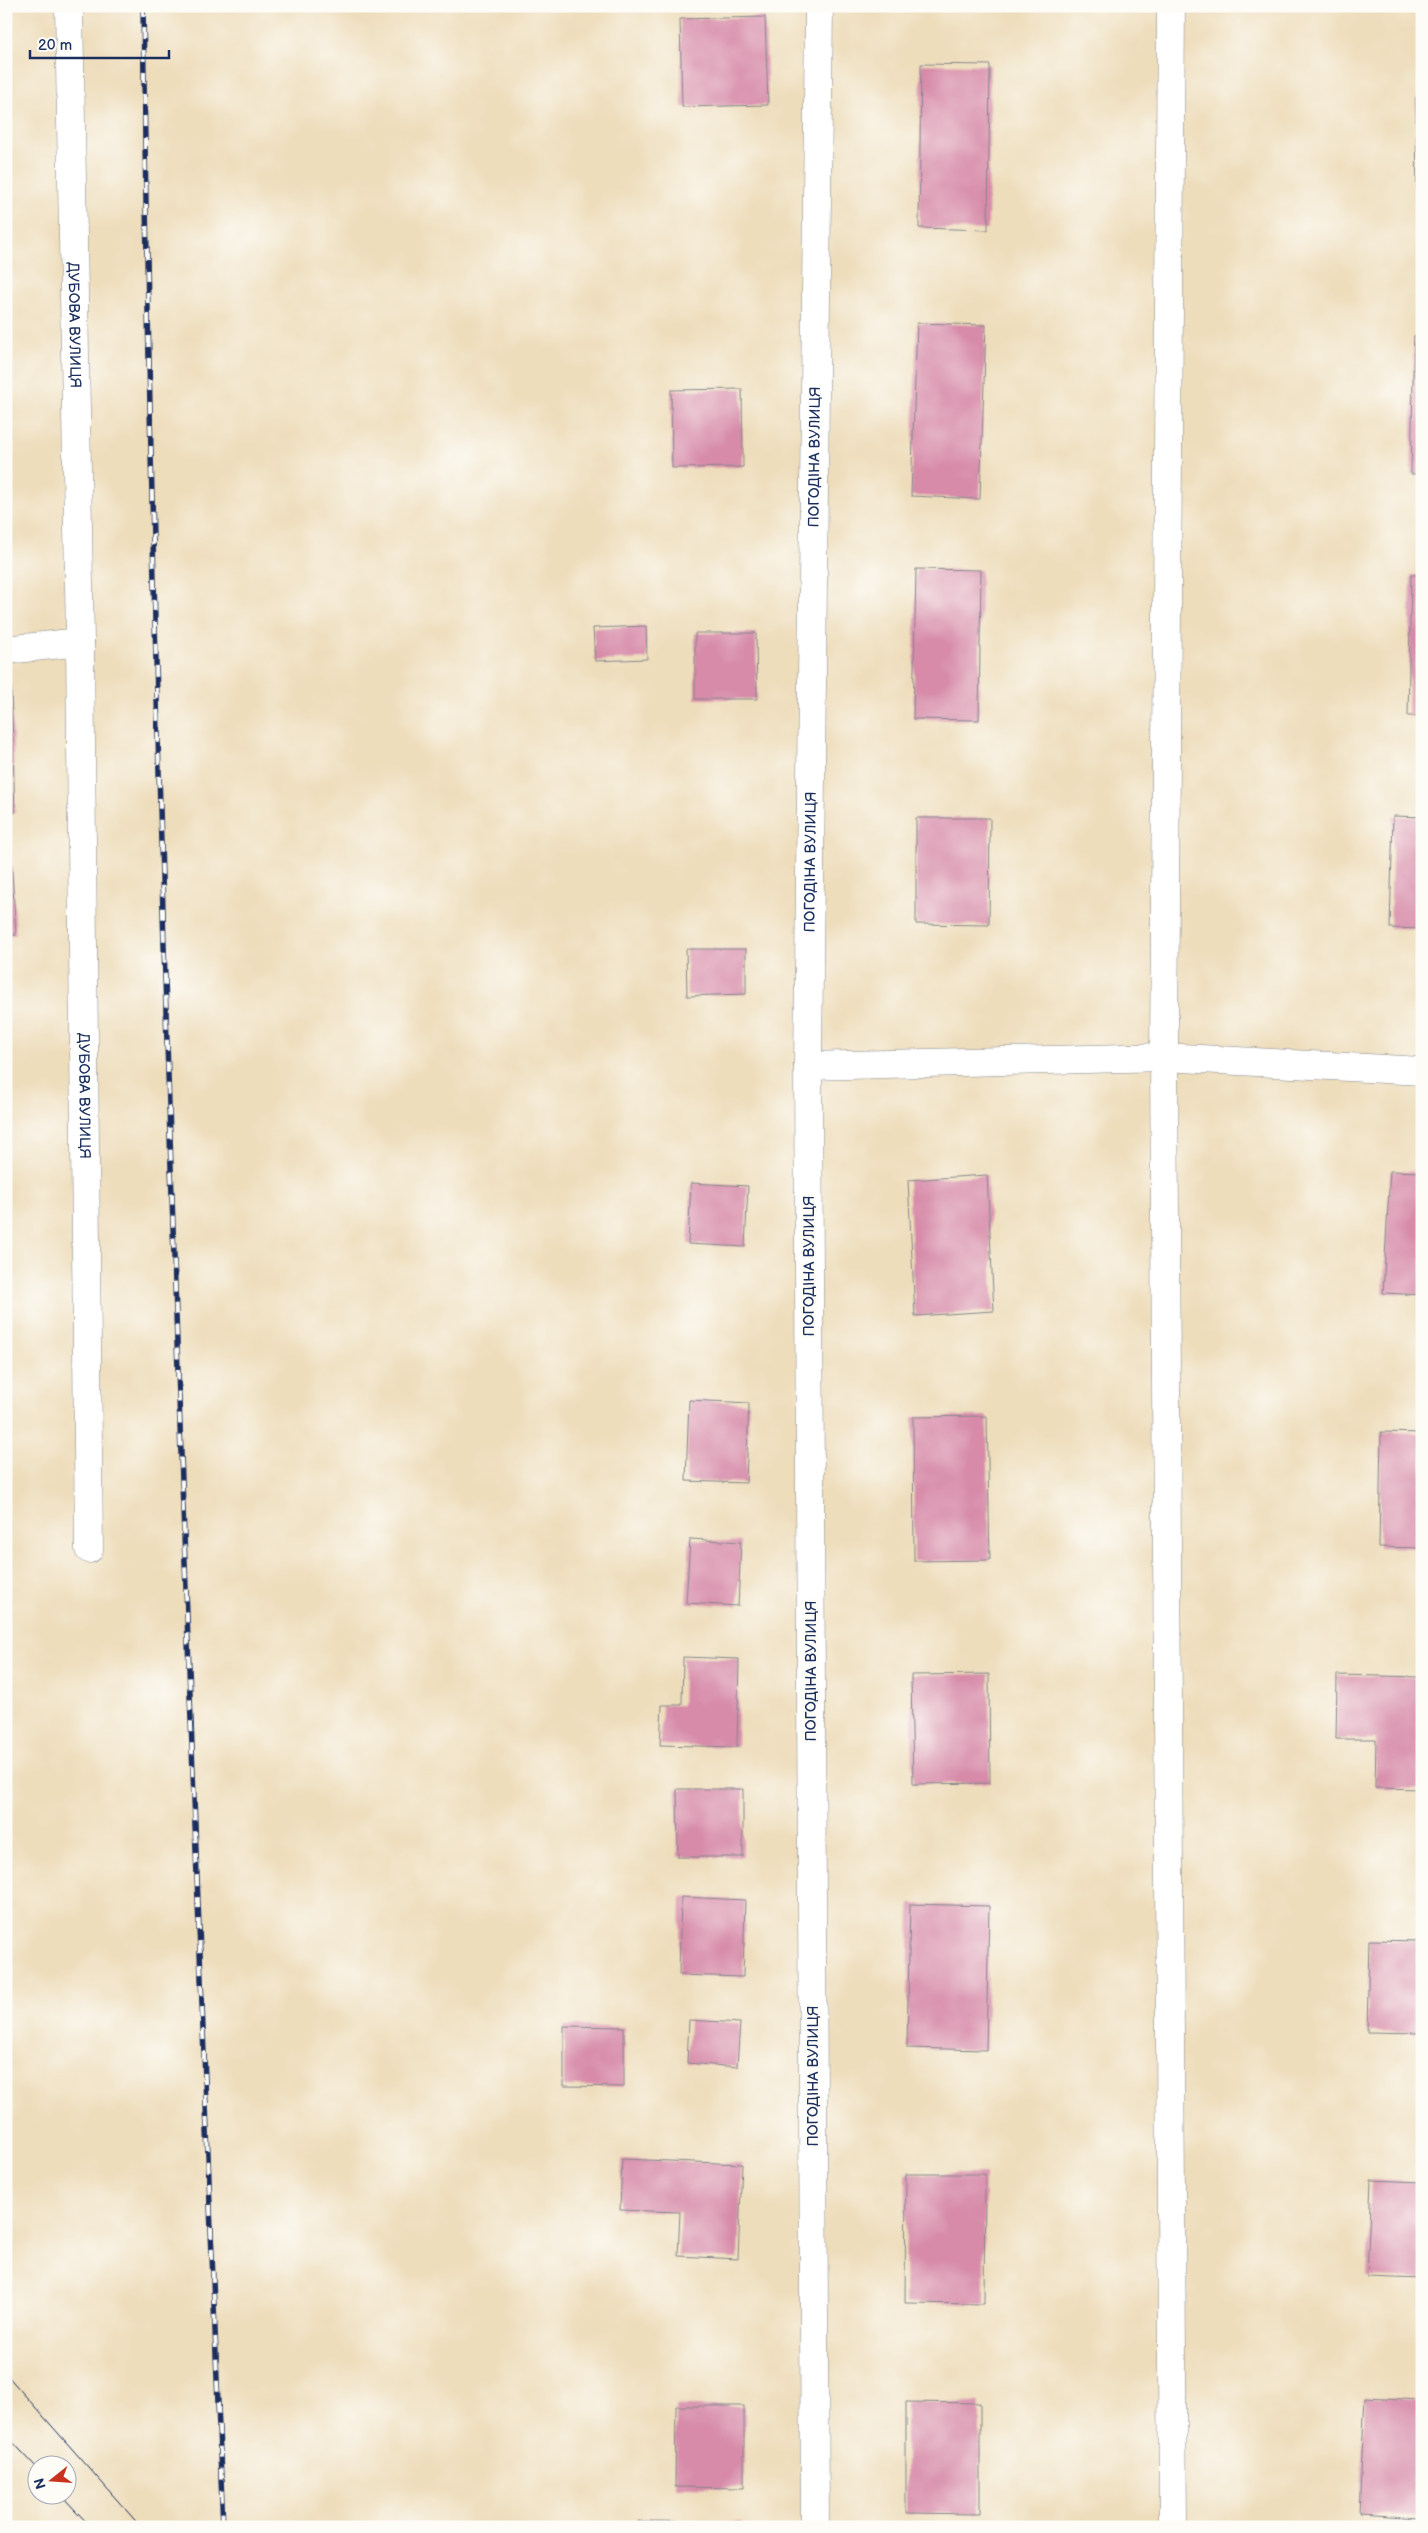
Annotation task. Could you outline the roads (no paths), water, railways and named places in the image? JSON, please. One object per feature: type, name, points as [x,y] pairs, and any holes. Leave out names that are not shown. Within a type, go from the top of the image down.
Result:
[{"type":"street","name":"ДУБОВА ВУЛИЦЯ","points":[[69,6],[80,642],[89,1549]]},
{"type":"street","name":"ПОГОДІНА ВУЛИЦЯ","points":[[815,2527],[808,1066],[819,6]]},
{"type":"street","points":[[1171,6],[1164,1057],[1173,2527]]},
{"type":"street","points":[[6,650],[80,642]]},
{"type":"street","points":[[808,1066],[1164,1057],[1422,1071]]},
{"type":"tram line","points":[[6,2374],[141,2527]]},
{"type":"tram line","points":[[6,2435],[28,2458]]},
{"type":"tram line","points":[[71,2506],[91,2527]]},
{"type":"railway","points":[[143,6],[155,637],[164,952],[174,1267],[223,2527]]}]
